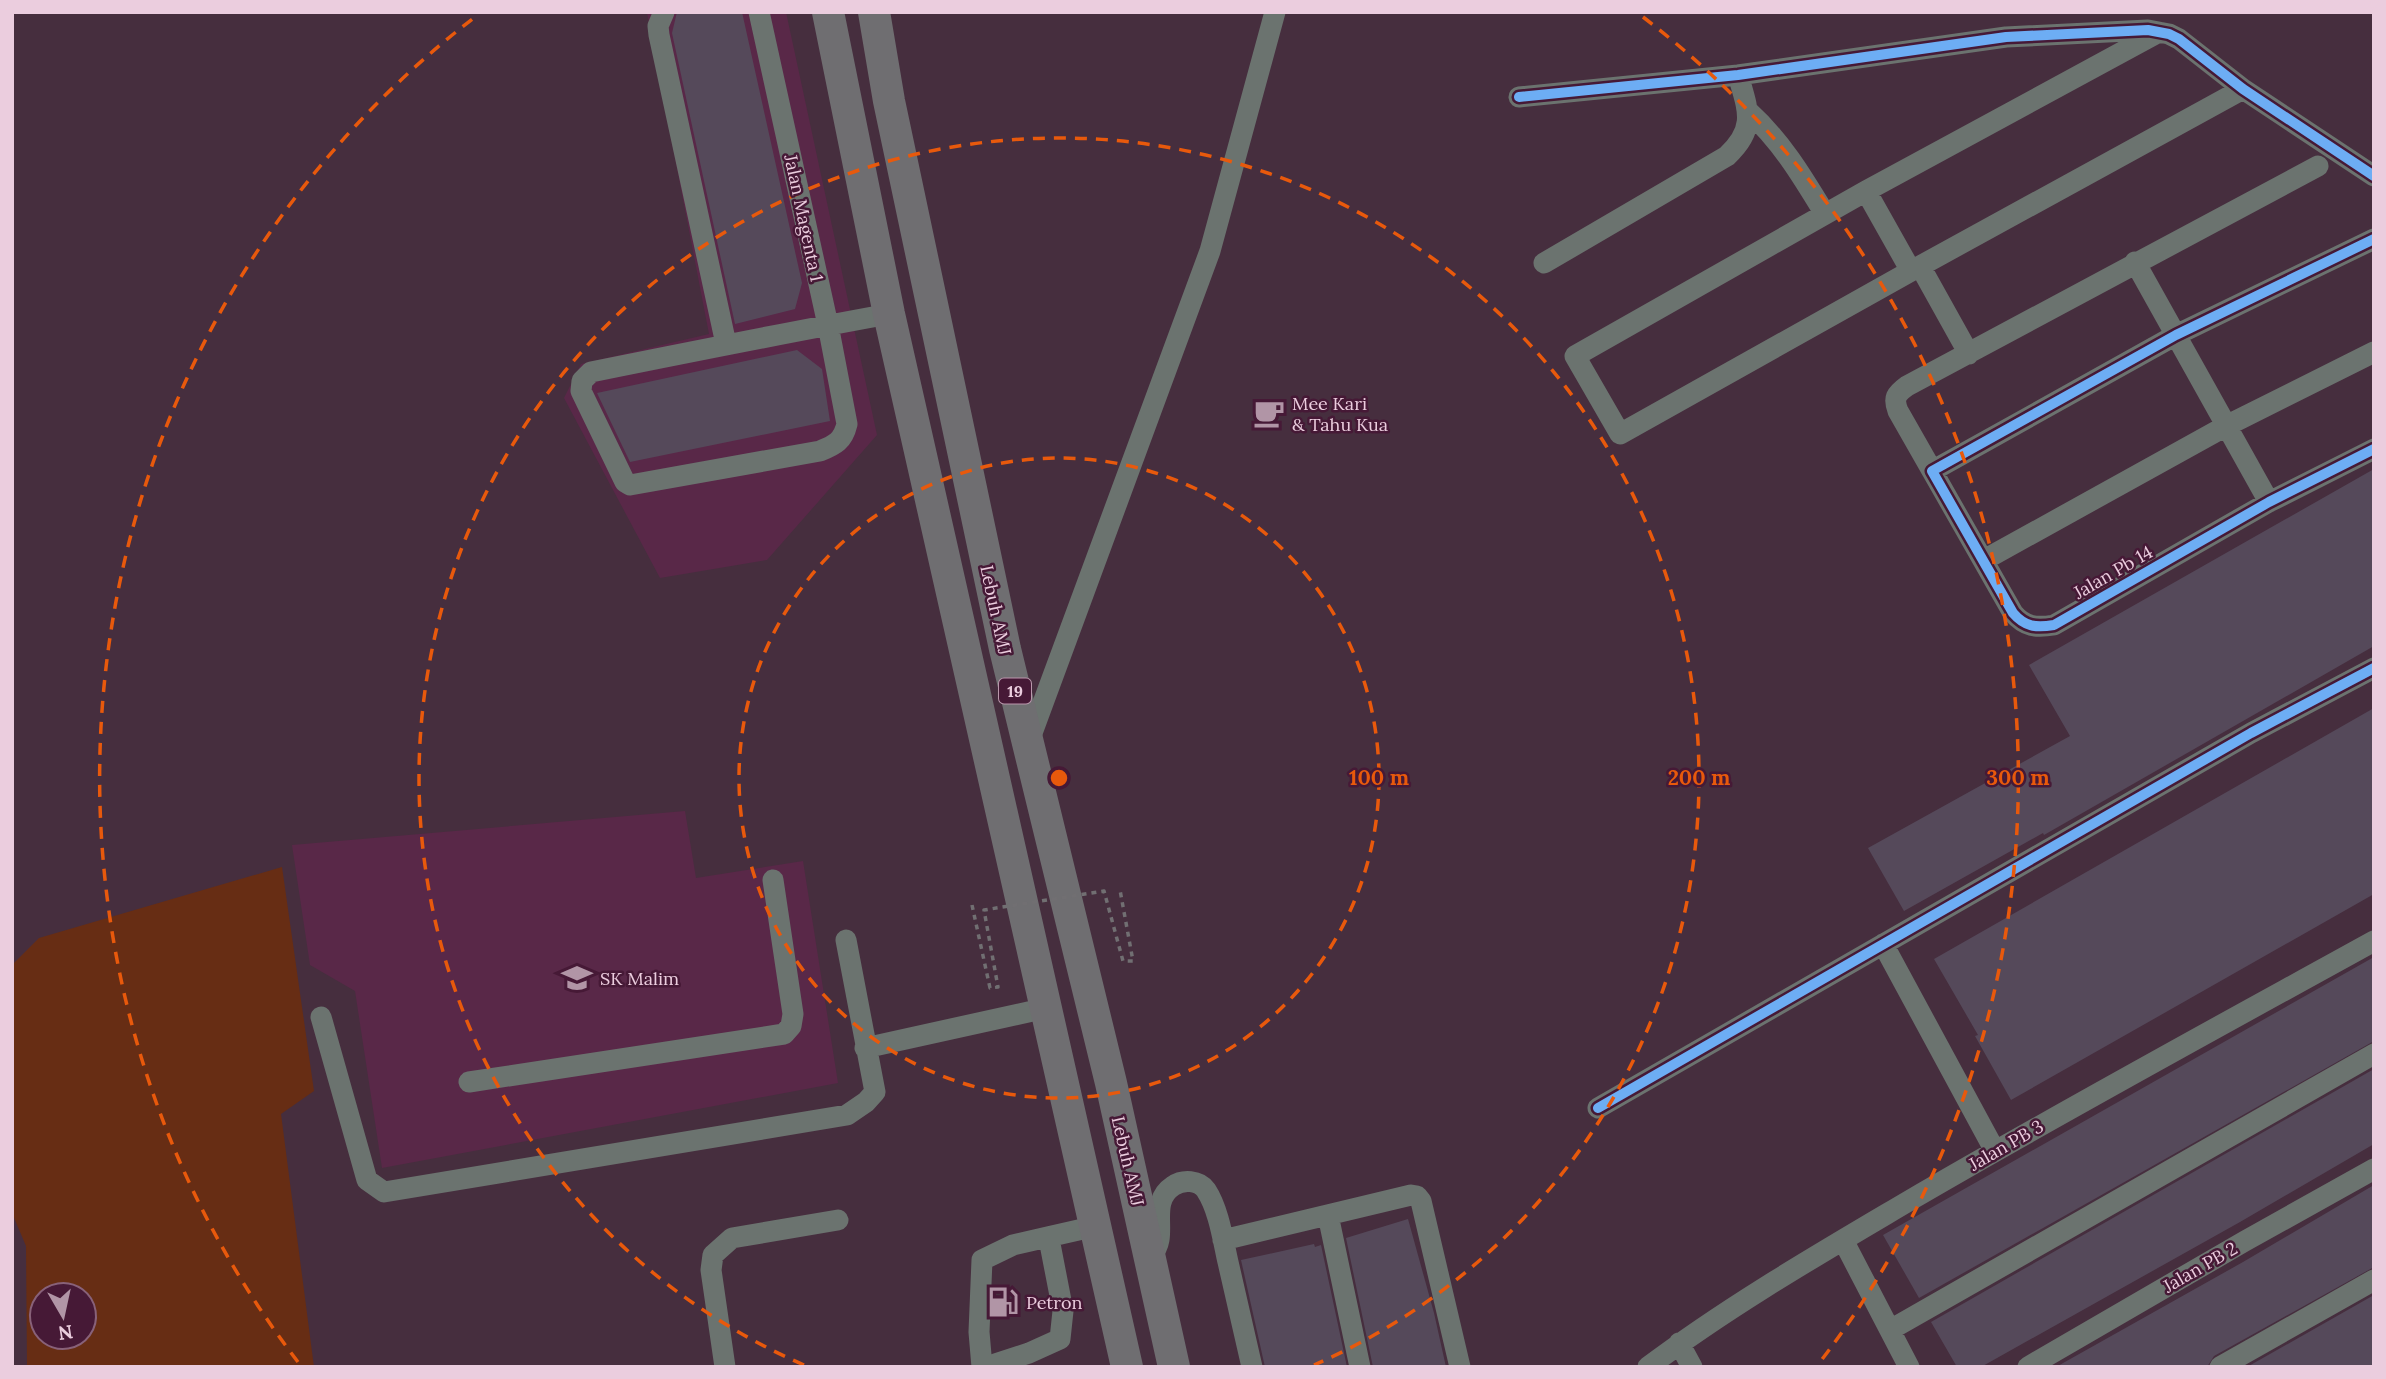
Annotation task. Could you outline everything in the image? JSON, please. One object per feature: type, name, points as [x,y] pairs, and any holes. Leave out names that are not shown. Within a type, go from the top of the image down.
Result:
[{"type":"highway","name":"19","points":[[828,12],[889,314],[1127,1367]]},
{"type":"highway","name":"Lebuh AMJ","points":[[874,12],[891,115],[1005,649],[1083,964],[1174,1367]]},
{"type":"street","points":[[664,12],[658,26],[659,35],[726,344],[889,314]]},
{"type":"street","name":"Jalan Magenta 1","points":[[726,344],[591,372],[582,381],[581,391],[625,482],[630,485],[820,451],[835,445],[844,436],[847,424],[828,325],[759,12]]},
{"type":"street","points":[[1028,743],[1210,251],[1275,12]]},
{"type":"street","points":[[1519,97],[1738,75],[2007,37],[2134,29],[2160,32],[2179,39],[2243,89],[2374,176]]},
{"type":"street","points":[[2160,32],[1866,191],[1576,356],[1620,434],[1915,268],[2243,89]]},
{"type":"street","points":[[1544,263],[1727,156],[1744,136],[1748,126],[1748,111],[1738,75]]},
{"type":"street","points":[[1748,111],[1770,130],[1788,154],[1825,214]]},
{"type":"street","points":[[1866,191],[1969,354],[2135,262],[2318,166]]},
{"type":"street","points":[[1932,471],[2176,335],[2374,239]]},
{"type":"street","points":[[2135,262],[2269,502]]},
{"type":"street","points":[[1984,560],[2226,426],[2374,352]]},
{"type":"street","name":"Jalan Pb 14","points":[[1969,354],[1896,393],[1894,401],[2013,612],[2021,622],[2037,628],[2054,625],[2269,502],[2374,449]]},
{"type":"street","points":[[1598,1108],[2251,733],[2374,668]]},
{"type":"street","points":[[469,1082],[784,1034],[791,1026],[793,1014],[773,880]]},
{"type":"street","points":[[321,1017],[367,1180],[384,1192],[847,1115],[875,1092],[846,940]]},
{"type":"street","name":"Jalan PB 3","points":[[1648,1367],[1679,1343],[1843,1240],[1995,1150],[2374,941]]},
{"type":"street","points":[[1883,944],[1995,1150]]},
{"type":"street","points":[[865,1048],[1046,1008]]},
{"type":"street","points":[[1890,1330],[2374,1054]]},
{"type":"street","name":"Jalan PB 2","points":[[2028,1367],[2374,1169]]},
{"type":"street","points":[[1150,1256],[1157,1249],[1159,1239],[1158,1212],[1161,1200],[1174,1185],[1185,1181],[1196,1182],[1205,1189],[1223,1240],[1252,1367]]},
{"type":"street","points":[[1223,1240],[1410,1195],[1417,1196],[1421,1201],[1460,1367]]},
{"type":"street","points":[[1328,1215],[1360,1367]]},
{"type":"street","points":[[725,1367],[711,1270],[713,1255],[732,1238],[838,1220]]},
{"type":"street","points":[[1052,1236],[1050,1244],[1063,1311],[1060,1339],[1029,1353],[984,1367],[979,1332],[982,1260],[1013,1245],[1052,1236],[1096,1226]]},
{"type":"street","points":[[1843,1240],[1909,1367]]},
{"type":"street","points":[[2220,1367],[2374,1280]]},
{"type":"street","points":[[1679,1343],[1692,1367]]},
{"type":"path","points":[[972,905],[990,988],[998,987],[984,911],[1104,891],[1123,961],[1133,961],[1119,890]]},
{"type":"shaded area","points":[[786,12],[877,435],[767,560],[660,578],[564,398],[581,364],[709,334],[647,13]]},
{"type":"shaded area","name":"SK Malim","points":[[685,811],[696,878],[803,861],[838,1083],[382,1168],[355,991],[310,965],[292,845]]},
{"type":"shaded area","points":[[282,867],[314,1091],[281,1114],[314,1367],[27,1367],[26,1246],[12,1213],[12,965],[39,938]]},
{"type":"building","points":[[677,12],[742,12],[802,283],[795,309],[735,324],[672,33]]},
{"type":"building","points":[[797,350],[822,369],[830,421],[630,462],[597,393]]},
{"type":"building","points":[[2374,469],[2374,646],[2044,835],[2043,833],[1904,911],[1868,848],[2070,736],[2029,665]]},
{"type":"building","points":[[2374,708],[2374,894],[2011,1100],[1975,1036],[1978,1035],[1934,959]]},
{"type":"building","points":[[2374,957],[2374,1041],[1919,1298],[1883,1235]]},
{"type":"building","points":[[2374,1069],[2374,1144],[1981,1367],[1957,1367],[1931,1322]]},
{"type":"building","points":[[2374,1185],[2374,1267],[2214,1356],[2207,1367],[2056,1367],[2243,1262]]},
{"type":"building","points":[[1408,1219],[1446,1367],[1373,1367],[1346,1238]]},
{"type":"building","points":[[1314,1244],[1315,1247],[1321,1245],[1347,1367],[1265,1367],[1241,1260]]},
{"type":"building","points":[[2374,1295],[2374,1367],[2247,1367]]},
{"type":"cycle path","points":[[1519,97],[1738,75],[2006,37],[2148,30],[2179,39],[2243,89],[2374,176]]},
{"type":"cycle path","points":[[2374,239],[2176,335],[1932,471],[2013,613],[2026,624],[2042,626],[2054,625],[2269,502],[2374,449]]},
{"type":"cycle path","points":[[1598,1108],[2251,733],[2374,668]]},
{"type":"place","name":"Mee Kari & Tahu Kua","points":[[1269,413]]},
{"type":"place","name":"SK Malim","points":[[577,978]]},
{"type":"place","name":"Petron","points":[[1003,1302]]}]
